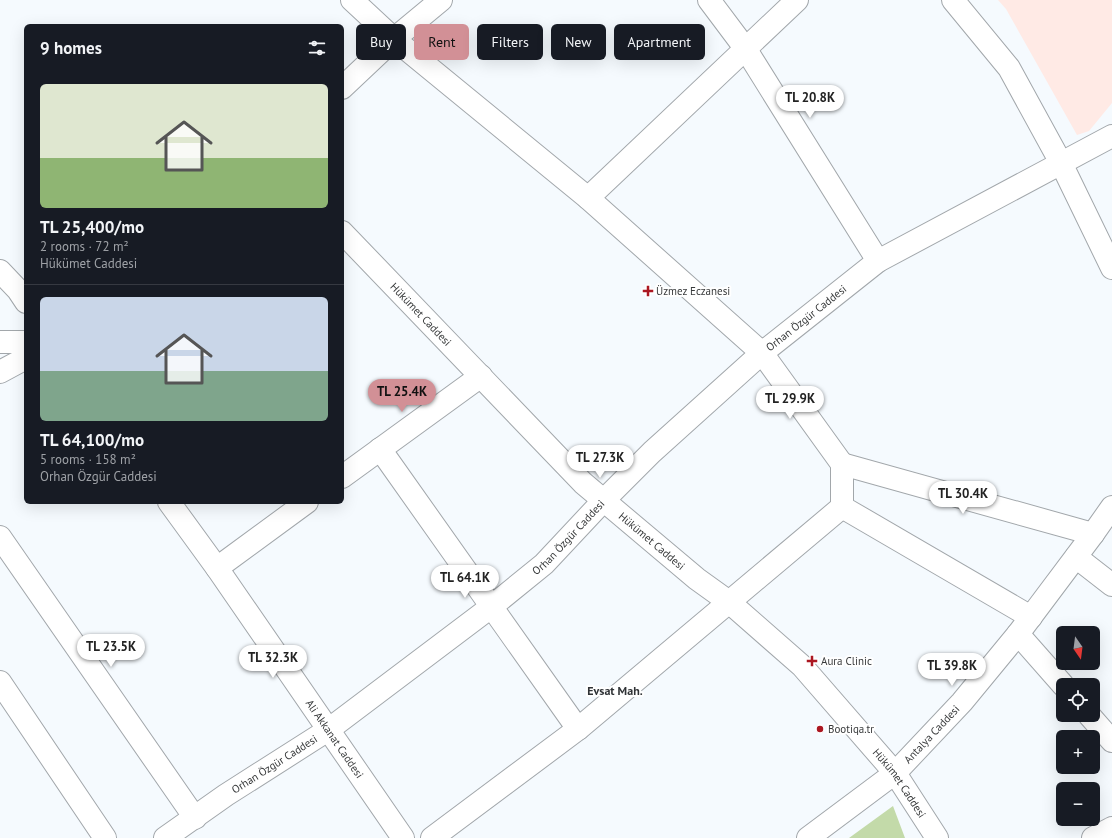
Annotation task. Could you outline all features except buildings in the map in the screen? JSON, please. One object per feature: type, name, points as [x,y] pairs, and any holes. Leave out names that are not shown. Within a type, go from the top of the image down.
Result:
[{"type":"street","points":[[352,0],[378,24]]},
{"type":"street","points":[[406,29],[441,0]]},
{"type":"street","points":[[709,0],[745,48],[878,261]]},
{"type":"street","points":[[588,198],[797,0]]},
{"type":"street","points":[[953,0],[1009,68],[1061,163],[1112,268]]},
{"type":"street","points":[[406,49],[588,198],[762,353],[842,464],[842,507],[578,729],[432,838]]},
{"type":"street","points":[[344,86],[372,60]]},
{"type":"street","name":"Orhan Özgür Caddesi","points":[[165,838],[226,795],[328,730],[491,607],[544,564],[603,500],[652,452],[762,353],[878,261],[1112,136]]},
{"type":"street","name":"Hükümet Caddesi","points":[[344,234],[482,376],[583,484],[697,579],[729,602],[802,666],[895,773],[937,838]]},
{"type":"street","points":[[0,272],[18,290],[24,299]]},
{"type":"street","points":[[0,342],[24,342]]},
{"type":"street","points":[[0,372],[24,359]]},
{"type":"street","points":[[344,476],[482,376]]},
{"type":"street","points":[[380,449],[578,729]]},
{"type":"street","points":[[842,464],[1093,534]]},
{"type":"street","name":"Ali Akkanat Caddesi","points":[[170,504],[403,838]]},
{"type":"street","points":[[216,568],[304,504]]},
{"type":"street","points":[[842,507],[1031,617]]},
{"type":"street","name":"Antalya Caddesi","points":[[808,838],[895,773],[962,702],[1018,634],[1112,507]]},
{"type":"street","name":"Antalya Caddesi","points":[[1093,534],[1112,515]]},
{"type":"street","points":[[0,538],[195,818]]},
{"type":"street","points":[[1076,557],[1112,585]]},
{"type":"street","points":[[1018,634],[1057,678]]},
{"type":"street","points":[[0,682],[106,838]]},
{"type":"street","points":[[1095,722],[1112,741]]},
{"type":"street","points":[[1093,838],[1112,828]]},
{"type":"shaded area","points":[[998,0],[1112,0],[1112,103],[1089,131],[1077,135],[1006,9]]},
{"type":"green space","points":[[893,806],[905,838],[849,838]]},
{"type":"place","name":"Üzmez Eczanesi","points":[[648,291]]},
{"type":"place","name":"Aura Clinic","points":[[812,661]]},
{"type":"place","name":"Bootiqa.tr","points":[[820,729]]},
{"type":"district","name":"Evsat Mah.","points":[[615,691]]}]
